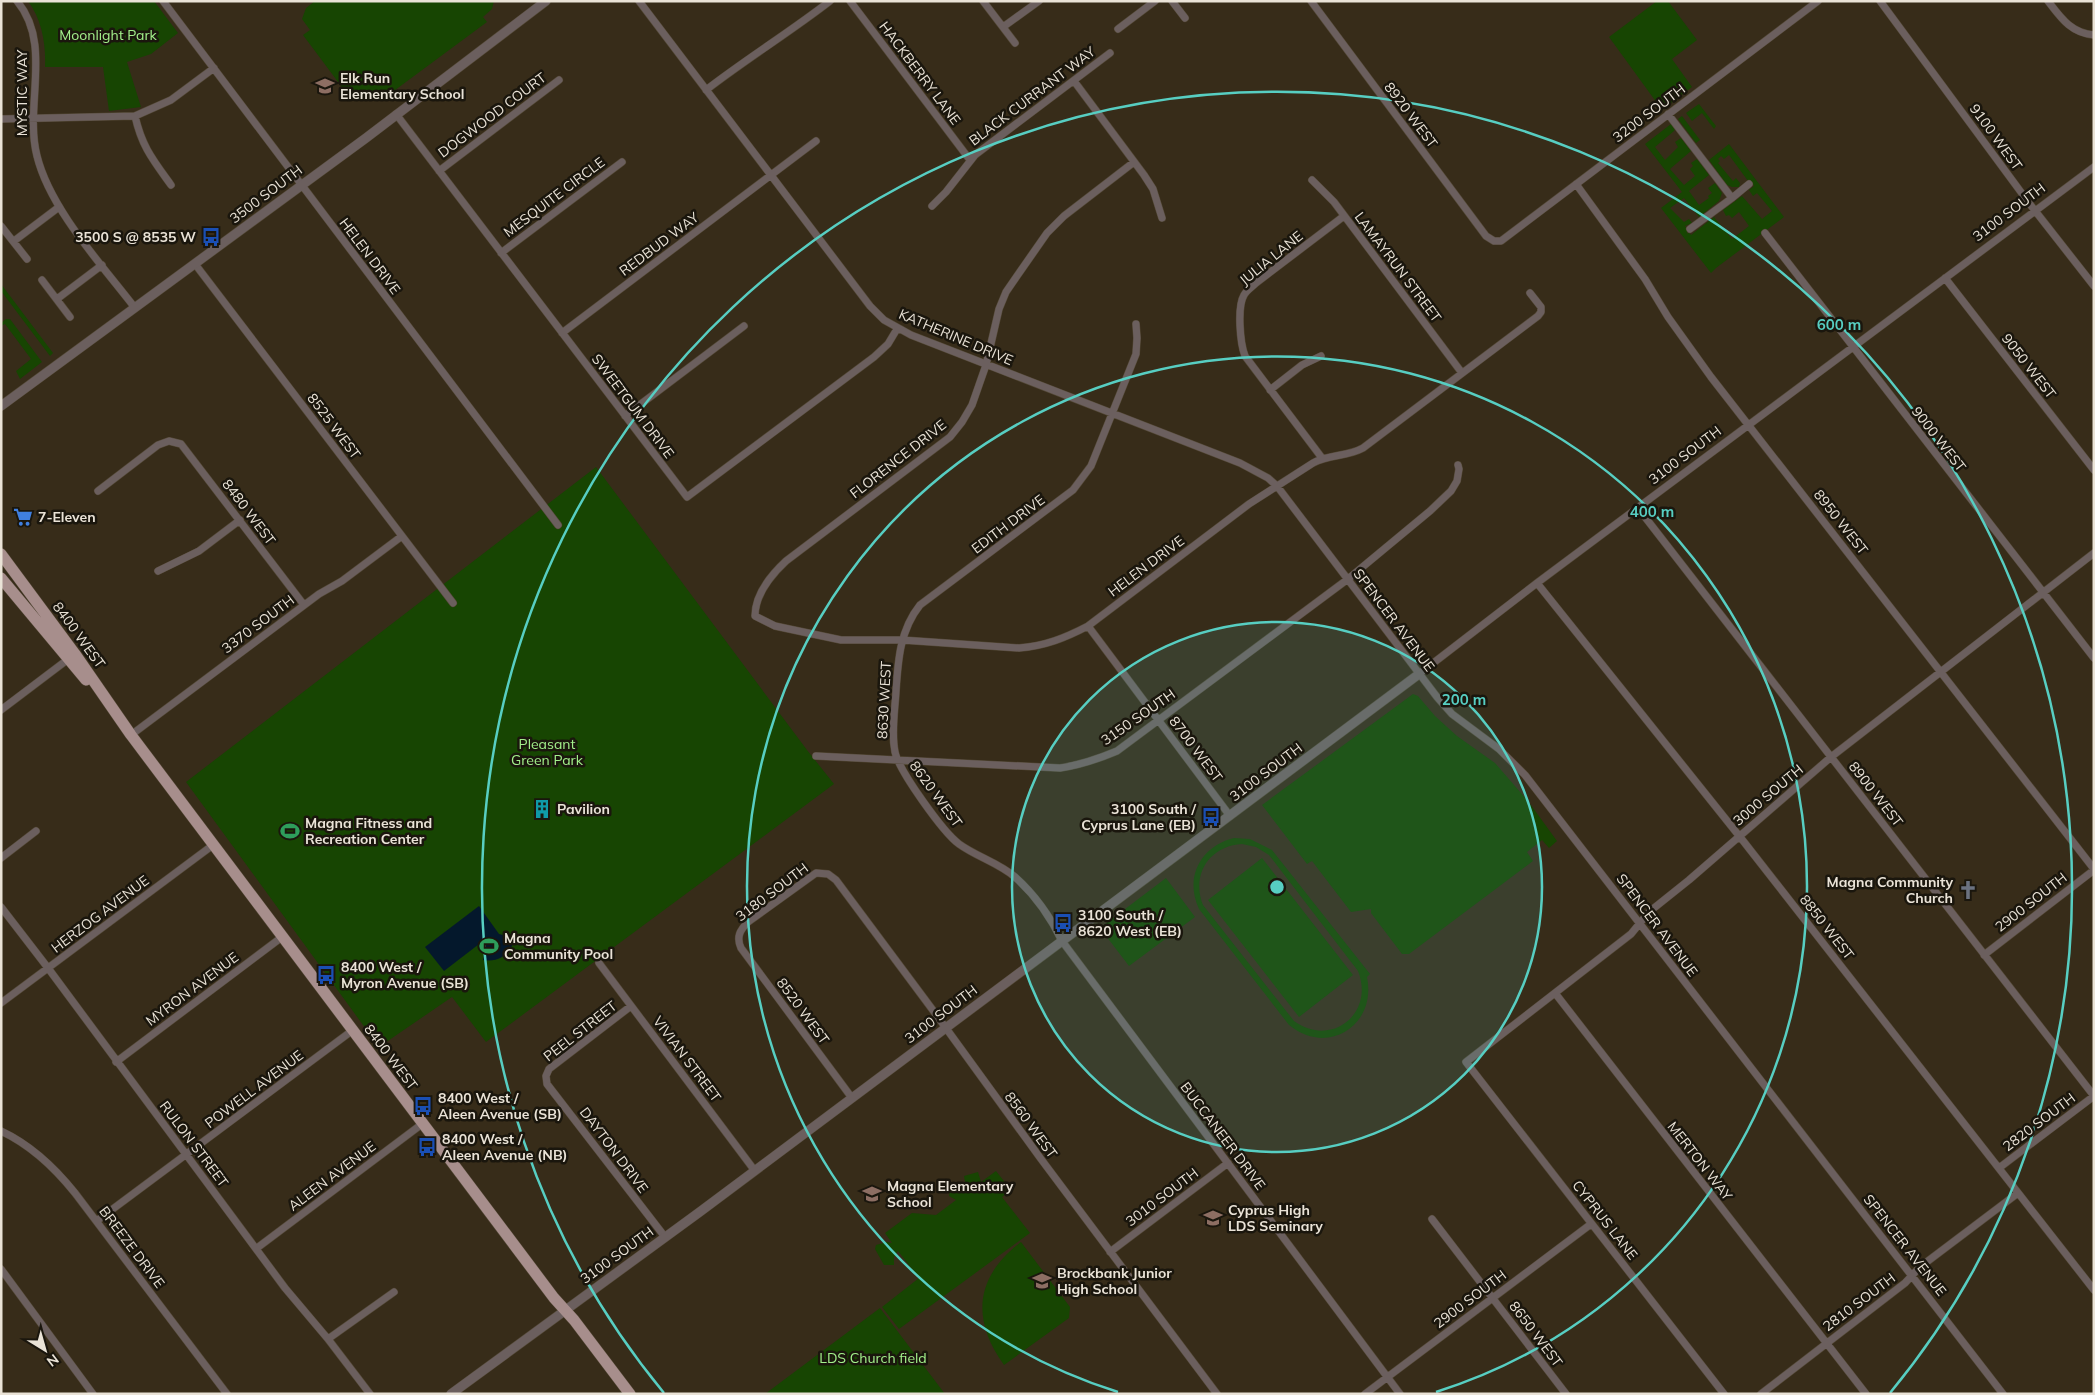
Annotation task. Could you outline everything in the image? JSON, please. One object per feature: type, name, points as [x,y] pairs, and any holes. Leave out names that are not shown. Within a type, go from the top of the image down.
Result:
[{"type":"main road","name":"8400 WEST","points":[[1,554],[71,657],[422,1124],[630,1394]]},
{"type":"main road","name":"8400 WEST","points":[[1,578],[71,657]]},
{"type":"street","name":"MYSTIC WAY","points":[[17,1],[33,37],[36,69],[32,118],[37,156],[44,180],[59,207],[134,308]]},
{"type":"street","name":"HELEN DRIVE","points":[[163,1],[558,524]]},
{"type":"street","name":"3500 SOUTH","points":[[1,406],[195,264],[546,1]]},
{"type":"street","name":"KATHERINE DRIVE","points":[[639,1],[870,306],[884,320],[897,329],[986,365],[1248,467],[1277,486]]},
{"type":"street","points":[[706,90],[748,58],[791,30],[830,1]]},
{"type":"street","name":"HACKBERRY LANE","points":[[850,1],[970,160]]},
{"type":"street","points":[[983,1],[1015,43]]},
{"type":"street","points":[[1003,28],[1038,1]]},
{"type":"street","points":[[1118,29],[1155,1]]},
{"type":"street","points":[[1172,1],[1185,18]]},
{"type":"street","name":"8920 WEST","points":[[1311,1],[1486,236],[1494,240]]},
{"type":"street","name":"3200 SOUTH","points":[[1494,240],[1500,240],[1576,184],[1818,1]]},
{"type":"street","name":"9100 WEST","points":[[1880,1],[2035,210],[2094,286]]},
{"type":"street","points":[[2048,1],[2070,26],[2081,32],[2094,35]]},
{"type":"street","name":"BLACK CURRANT WAY","points":[[932,206],[946,192],[970,160],[1110,53]]},
{"type":"street","points":[[1,119],[135,116],[171,100],[214,68]]},
{"type":"street","name":"DOGWOOD COURT","points":[[439,171],[559,80]]},
{"type":"street","points":[[1074,81],[1152,189],[1162,218]]},
{"type":"street","name":"SWEETGUM DRIVE","points":[[396,114],[687,497],[874,357],[888,344],[897,329]]},
{"type":"street","points":[[1668,114],[1732,198]]},
{"type":"street","points":[[135,116],[146,151],[171,185]]},
{"type":"street","name":"REDBUD WAY","points":[[562,333],[816,141]]},
{"type":"street","name":"MESQUITE CIRCLE","points":[[501,253],[622,162]]},
{"type":"street","name":"FLORENCE DRIVE","points":[[755,616],[756,606],[767,582],[786,561],[950,437],[972,405],[986,365],[999,309],[1006,292],[1047,233],[1082,201],[1134,162]]},
{"type":"street","name":"3100 SOUTH","points":[[451,1394],[564,1309],[755,1171],[1230,816],[1537,583],[2094,166]]},
{"type":"street","name":"LAMAYRUN STREET","points":[[1312,180],[1329,196],[1462,373]]},
{"type":"street","name":"8950 WEST","points":[[1576,184],[1646,279],[1680,335],[2094,869]]},
{"type":"street","points":[[1690,230],[1749,184]]},
{"type":"street","points":[[14,241],[59,207]]},
{"type":"street","name":"JULIA LANE","points":[[1322,458],[1247,360],[1243,351],[1241,332],[1242,301],[1256,283],[1344,216]]},
{"type":"street","points":[[1,226],[27,259]]},
{"type":"street","name":"9000 WEST","points":[[1765,233],[2094,658]]},
{"type":"street","name":"8525 WEST","points":[[195,264],[453,603]]},
{"type":"street","points":[[56,299],[102,265]]},
{"type":"street","name":"9050 WEST","points":[[1945,278],[2094,470]]},
{"type":"street","points":[[42,280],[70,317]]},
{"type":"street","name":"HELEN DRIVE","points":[[755,616],[775,626],[841,640],[902,640],[1019,648],[1040,646],[1062,640],[1088,626],[1249,504],[1277,486],[1322,458],[1349,454],[1363,448],[1541,312],[1541,307],[1530,293]]},
{"type":"street","name":"EDITH DRIVE","points":[[902,640],[912,616],[920,606],[1073,490],[1090,466],[1136,354],[1136,324]]},
{"type":"street","points":[[625,416],[744,326]]},
{"type":"street","points":[[1270,390],[1302,365],[1321,356]]},
{"type":"street","name":"8480 WEST","points":[[98,491],[158,445],[169,441],[175,442],[185,448],[304,605]]},
{"type":"street","name":"3150 SOUTH","points":[[816,756],[1060,768],[1081,765],[1117,751],[1348,579],[1441,502],[1457,481],[1458,465]]},
{"type":"street","name":"SPENCER AVENUE","points":[[1277,486],[1419,674],[1452,714],[1499,749],[1525,775],[2003,1394]]},
{"type":"street","name":"8900 WEST","points":[[1638,508],[2094,1096]]},
{"type":"street","points":[[158,571],[194,554],[240,520]]},
{"type":"street","name":"3370 SOUTH","points":[[131,735],[323,591],[342,581],[402,536]]},
{"type":"street","name":"3000 SOUTH","points":[[1466,1062],[1631,934],[1649,912],[1831,757],[2094,554]]},
{"type":"street","name":"8850 WEST","points":[[1537,583],[1739,836],[2094,1290]]},
{"type":"street","name":"8700 WEST","points":[[1088,626],[1230,816]]},
{"type":"street","name":"8630 WEST","points":[[897,761],[894,734],[898,658],[902,640]]},
{"type":"street","points":[[1,710],[71,657]]},
{"type":"street","name":"8620 WEST","points":[[897,761],[922,798],[953,838],[1013,875],[1052,923],[1062,941]]},
{"type":"street","points":[[1,858],[36,831]]},
{"type":"street","name":"HERZOG AVENUE","points":[[1,1003],[213,845]]},
{"type":"street","name":"2900 SOUTH","points":[[1984,954],[2094,869]]},
{"type":"street","name":"3180 SOUTH","points":[[739,938],[742,929],[748,922],[813,874],[825,873]]},
{"type":"street","name":"8560 WEST","points":[[825,873],[836,880],[1217,1394]]},
{"type":"street","name":"RULON STREET","points":[[1,907],[285,1288],[328,1339],[370,1394]]},
{"type":"street","name":"MYRON AVENUE","points":[[116,1062],[282,937]]},
{"type":"street","name":"8520 WEST","points":[[739,938],[741,948],[852,1098]]},
{"type":"street","name":"BUCCANEER DRIVE","points":[[1062,941],[1400,1394]]},
{"type":"street","name":"VIVIAN STREET","points":[[598,963],[755,1171]]},
{"type":"street","name":"MERTON WAY","points":[[1555,993],[1866,1394]]},
{"type":"street","name":"PEEL STREET","points":[[546,1076],[550,1069],[632,1006]]},
{"type":"street","name":"POWELL AVENUE","points":[[98,1220],[353,1030]]},
{"type":"street","name":"CYPRUS LANE","points":[[1466,1062],[1724,1394]]},
{"type":"street","name":"DAYTON DRIVE","points":[[546,1076],[547,1084],[665,1237]]},
{"type":"street","name":"2820 SOUTH","points":[[1999,1168],[2094,1096]]},
{"type":"street","name":"ALEEN AVENUE","points":[[257,1248],[422,1124]]},
{"type":"street","name":"BREEZE DRIVE","points":[[1,1131],[30,1149],[55,1169],[98,1220],[227,1394]]},
{"type":"street","name":"3010 SOUTH","points":[[1110,1252],[1228,1163]]},
{"type":"street","name":"2810 SOUTH","points":[[1761,1394],[1913,1275],[1920,1267],[2018,1193]]},
{"type":"street","name":"8650 WEST","points":[[1432,1219],[1566,1394]]},
{"type":"street","name":"2900 SOUTH","points":[[1365,1394],[1591,1224]]},
{"type":"street","points":[[1,1269],[93,1394]]},
{"type":"street","points":[[328,1339],[394,1292]]},
{"type":"green space","name":"Moonlight Park","points":[[28,1],[154,1],[178,33],[151,54],[127,62],[141,107],[109,111],[103,67],[45,67],[45,50],[40,24]]},
{"type":"green space","points":[[315,1],[494,1],[492,9],[483,17],[487,22],[383,99],[380,94],[370,101],[360,100],[352,90],[347,94],[303,35],[310,30],[302,19],[306,8]]},
{"type":"green space","points":[[1657,1],[1668,1],[1697,40],[1672,59],[1692,87],[1662,110],[1609,37]]},
{"type":"green space","points":[[1699,104],[1716,126],[1714,129],[1702,113],[1692,121],[1686,113]]},
{"type":"green space","points":[[1682,116],[1700,140],[1696,143],[1678,119]]},
{"type":"green space","points":[[1671,124],[1675,129],[1674,131],[1655,147],[1665,160],[1678,147],[1675,142],[1681,138],[1691,151],[1670,169],[1684,185],[1695,176],[1690,169],[1693,166],[1691,163],[1697,159],[1709,175],[1689,191],[1699,205],[1709,198],[1708,196],[1712,193],[1708,188],[1715,183],[1722,193],[1719,201],[1699,217],[1684,198],[1670,208],[1684,222],[1689,219],[1692,223],[1685,226],[1688,230],[1687,234],[1689,232],[1691,235],[1714,217],[1732,239],[1749,226],[1739,212],[1732,218],[1729,215],[1726,216],[1723,210],[1742,196],[1762,219],[1772,211],[1757,193],[1753,196],[1749,190],[1754,186],[1750,180],[1748,181],[1729,155],[1724,159],[1721,156],[1718,159],[1720,161],[1718,163],[1733,181],[1736,178],[1740,183],[1739,187],[1727,185],[1709,160],[1729,144],[1784,217],[1711,273],[1661,208],[1682,192],[1645,144]]},
{"type":"green space","points":[[1,284],[53,353],[50,356],[1,291]]},
{"type":"green space","points":[[6,319],[10,319],[42,362],[20,379],[16,371],[31,359],[5,324],[1,326],[1,323]]},
{"type":"green space","name":"Pleasant Green Park","points":[[596,467],[834,784],[486,1042],[452,997],[379,1047],[186,782]]},
{"type":"green space","points":[[1413,694],[1418,696],[1435,716],[1457,736],[1495,763],[1528,801],[1557,841],[1549,848],[1542,840],[1527,852],[1533,861],[1409,954],[1402,954],[1371,913],[1371,909],[1351,912],[1312,861],[1307,864],[1262,805]]},
{"type":"green space","points":[[1234,838],[1250,839],[1272,850],[1370,974],[1367,977],[1368,994],[1365,1009],[1357,1022],[1346,1031],[1333,1037],[1319,1038],[1304,1034],[1289,1025],[1199,909],[1194,886],[1198,864],[1212,848]],"holes":[[[1242,844],[1256,847],[1269,855],[1358,971],[1362,987],[1360,1001],[1355,1013],[1346,1022],[1335,1028],[1322,1031],[1308,1028],[1294,1021],[1203,905],[1199,883],[1201,873],[1212,856],[1230,846]]]},
{"type":"green space","points":[[1262,858],[1353,975],[1299,1017],[1208,900]]},
{"type":"green space","points":[[1166,878],[1195,917],[1129,966],[1100,928]]},
{"type":"green space","points":[[996,1171],[1011,1190],[1002,1197],[1030,1233],[899,1329],[882,1307],[919,1278],[898,1251],[894,1257],[894,1265],[884,1265],[875,1249],[876,1245],[887,1242],[892,1243],[885,1233],[912,1213],[936,1215],[956,1200],[949,1196],[950,1190],[960,1182],[965,1182],[964,1176],[978,1172],[981,1182]]},
{"type":"green space","points":[[1021,1242],[1070,1307],[1069,1318],[1004,1365],[993,1348],[986,1331],[983,1299],[987,1284],[994,1270],[1006,1255]]},
{"type":"green space","name":"LDS Church field","points":[[880,1308],[945,1394],[765,1394]]},
{"type":"water","points":[[479,906],[499,934],[515,938],[511,948],[500,958],[489,961],[483,960],[486,945],[483,941],[444,971],[425,947]]},
{"type":"place","name":"Elk Run Elementary School","points":[[325,86]]},
{"type":"place","name":"3500 S @ 8535 W","points":[[211,237]]},
{"type":"place","name":"7-Eleven","points":[[23,517]]},
{"type":"place","name":"Pavilion","points":[[542,809]]},
{"type":"place","name":"3100 South / Cyprus Lane (EB)","points":[[1211,817]]},
{"type":"place","name":"Magna Fitness and Recreation Center","points":[[290,831]]},
{"type":"place","name":"Magna Community Church","points":[[1968,890]]},
{"type":"place","name":"3100 South / 8620 West (EB)","points":[[1063,923]]},
{"type":"place","name":"Magna Community Pool","points":[[489,946]]},
{"type":"place","name":"8400 West / Myron Avenue (SB)","points":[[326,975]]},
{"type":"place","name":"8400 West / Aleen Avenue (SB)","points":[[423,1106]]},
{"type":"place","name":"8400 West / Aleen Avenue (NB)","points":[[427,1147]]},
{"type":"place","name":"Magna Elementary School","points":[[872,1194]]},
{"type":"place","name":"Cyprus High LDS Seminary","points":[[1213,1218]]},
{"type":"place","name":"Brockbank Junior High School","points":[[1042,1281]]}]
